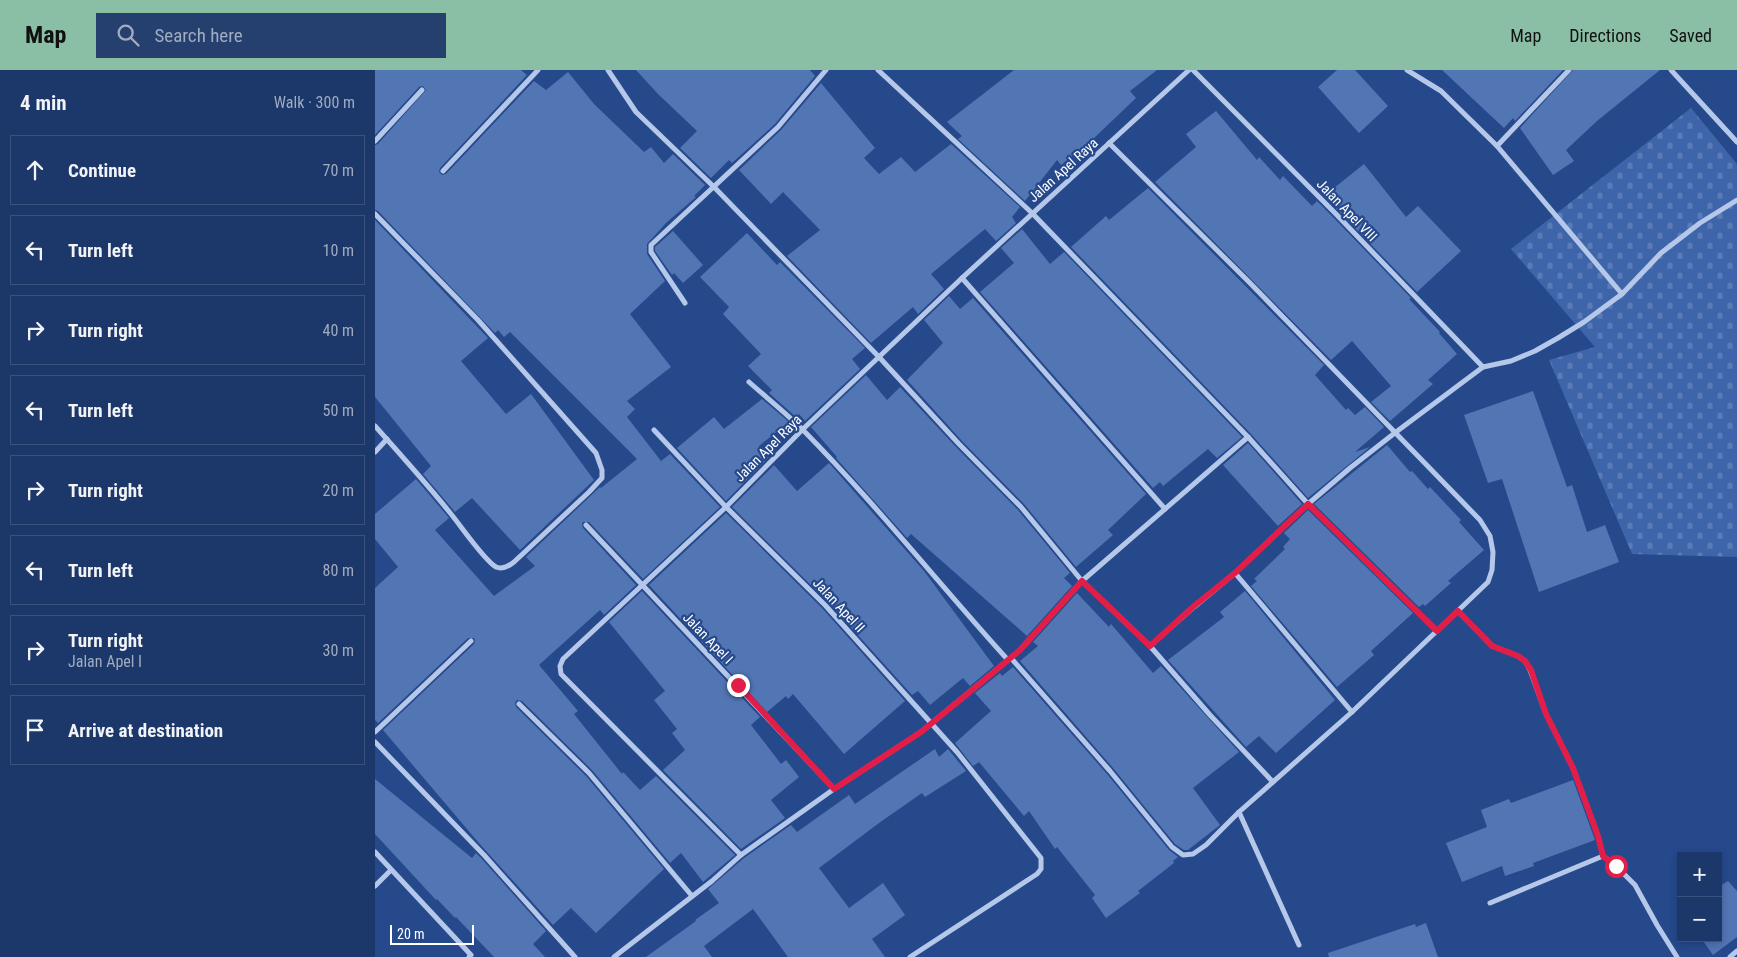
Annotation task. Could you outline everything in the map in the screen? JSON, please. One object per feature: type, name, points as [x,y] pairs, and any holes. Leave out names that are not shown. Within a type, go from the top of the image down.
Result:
[{"type":"street","points":[[443,171],[538,70]]},
{"type":"street","points":[[608,70],[636,112],[714,187],[879,357],[959,444],[1021,507],[1082,581],[1150,646],[1273,782]]},
{"type":"street","points":[[685,303],[651,252],[651,245],[778,127],[826,70]]},
{"type":"street","points":[[878,70],[1032,213],[1248,437],[1308,504],[1437,631]]},
{"type":"street","name":"Jalan Apel Raya","points":[[741,855],[561,674],[560,666],[563,659],[726,507],[802,430],[1032,213],[1191,70]]},
{"type":"street","name":"Jalan Apel VIII","points":[[1191,70],[1334,212],[1483,367]]},
{"type":"street","points":[[1407,70],[1441,91],[1497,146],[1622,294]]},
{"type":"street","points":[[1497,146],[1569,70]]},
{"type":"street","points":[[1671,70],[1737,142]]},
{"type":"street","points":[[375,141],[422,90]]},
{"type":"street","points":[[749,382],[802,430],[893,529],[952,598],[1103,763],[1172,847],[1183,856],[1193,854],[1206,845],[1239,812],[1352,712],[1488,582],[1492,570],[1493,552],[1490,536],[1480,520],[1250,283],[1109,143]]},
{"type":"street","points":[[1150,646],[1194,606],[1235,573],[1308,504],[1396,432],[1483,367],[1511,361],[1543,347],[1583,322],[1622,294],[1661,252],[1737,200]]},
{"type":"street","points":[[375,214],[478,320],[596,453],[602,470],[602,478],[514,562],[509,566],[499,568],[477,547],[452,514],[375,426]]},
{"type":"street","points":[[963,278],[1165,509]]},
{"type":"street","name":"Jalan Apel II","points":[[654,430],[726,507],[825,605],[957,752],[1039,854],[1042,864],[1037,874],[910,957]]},
{"type":"street","points":[[618,956],[741,855],[931,723],[1009,659],[1082,581],[1248,437]]},
{"type":"street","points":[[375,452],[387,439]]},
{"type":"street","name":"Jalan Apel I","points":[[586,525],[834,789]]},
{"type":"street","points":[[1235,573],[1352,712]]},
{"type":"street","points":[[1458,611],[1492,646],[1518,656],[1525,661],[1531,670],[1546,714],[1573,768],[1598,836],[1603,856],[1635,885],[1677,957]]},
{"type":"street","points":[[375,732],[471,641]]},
{"type":"street","points":[[519,704],[589,772],[692,896]]},
{"type":"street","points":[[375,742],[484,855],[575,957]]},
{"type":"street","points":[[1239,812],[1299,945]]},
{"type":"street","points":[[375,852],[471,955],[469,957]]},
{"type":"street","points":[[1490,904],[1603,856]]},
{"type":"street","points":[[375,886],[391,870]]},
{"type":"street","points":[[1730,957],[1737,951]]},
{"type":"green space","points":[[1691,108],[1737,164],[1737,557],[1632,554],[1549,360],[1595,347],[1511,249]]},
{"type":"building","points":[[375,70],[521,70],[527,75],[440,168],[439,172],[442,175],[446,174],[534,81],[546,90],[568,72],[594,104],[644,152],[651,147],[664,163],[673,154],[705,185],[694,196],[696,197],[666,223],[647,244],[647,254],[665,281],[630,314],[671,367],[627,401],[635,409],[627,417],[661,461],[670,454],[720,507],[643,579],[589,522],[583,522],[583,528],[636,585],[604,615],[600,610],[539,665],[578,711],[574,714],[622,774],[623,772],[640,790],[656,776],[735,855],[703,882],[681,853],[670,863],[592,770],[522,701],[517,700],[515,703],[516,707],[586,776],[664,869],[596,933],[571,908],[553,925],[478,842],[383,730],[474,644],[474,638],[468,638],[378,723],[375,720],[375,588],[398,567],[375,539],[375,514],[416,479],[449,518],[435,530],[494,596],[535,566],[526,557],[600,487],[637,459],[510,332],[504,337],[498,330],[495,333],[375,210],[375,145],[378,144],[426,90],[423,86],[419,87],[375,135]]},
{"type":"building","points":[[636,70],[810,70],[815,76],[775,124],[732,163],[729,160],[711,178],[680,148],[697,131]]},
{"type":"building","points":[[1014,70],[1157,70],[1130,91],[1136,98],[1092,140],[1061,165],[1057,160],[1025,201],[958,139],[962,136],[947,122]]},
{"type":"building","points":[[1337,70],[1355,70],[1388,106],[1359,133],[1318,87]]},
{"type":"building","points":[[1442,70],[1563,70],[1515,121],[1513,118],[1504,128]]},
{"type":"building","points":[[1573,70],[1660,70],[1597,121],[1566,150],[1574,161],[1553,175],[1520,128]]},
{"type":"building","points":[[821,83],[875,148],[864,158],[879,174],[901,157],[915,172],[951,144],[1020,207],[1012,217],[1016,223],[996,241],[985,229],[931,274],[944,289],[918,314],[913,307],[871,343],[787,256],[820,230],[783,192],[771,204],[739,170],[781,130]]},
{"type":"building","points":[[1216,111],[1257,160],[1259,157],[1280,180],[1283,176],[1312,206],[1317,201],[1331,215],[1411,298],[1409,299],[1440,332],[1457,354],[1428,380],[1433,384],[1390,421],[1371,402],[1391,386],[1352,341],[1331,360],[1155,182],[1196,147],[1186,134]]},
{"type":"building","points":[[1364,164],[1406,217],[1418,206],[1461,251],[1417,292],[1324,196]]},
{"type":"building","points":[[1148,188],[1324,365],[1315,375],[1346,410],[1348,408],[1355,415],[1365,407],[1384,427],[1355,452],[1370,447],[1308,498],[1251,434],[1071,247],[1106,216],[1109,220]]},
{"type":"building","points":[[375,220],[488,338],[461,361],[506,414],[531,394],[594,480],[520,550],[472,498],[455,512],[423,474],[431,466],[375,397]]},
{"type":"building","points":[[1022,229],[1050,264],[1064,252],[1242,437],[1217,458],[1208,449],[1163,486],[1160,482],[1153,488],[980,292],[1014,263],[1001,248]]},
{"type":"building","points":[[673,231],[703,265],[683,283],[674,273],[672,275],[655,251],[655,247]]},
{"type":"building","points":[[747,233],[777,265],[780,262],[865,348],[852,359],[860,369],[805,421],[799,414],[796,417],[769,393],[772,390],[748,366],[761,354],[723,314],[729,307],[700,277]]},
{"type":"building","points":[[949,296],[960,309],[973,298],[1146,494],[1108,530],[1113,535],[1076,567],[1024,504],[962,441],[907,380],[943,343],[924,320]]},
{"type":"building","points":[[866,375],[887,400],[900,387],[1018,510],[1070,573],[1064,578],[1072,586],[1027,636],[911,534],[907,538],[811,427]]},
{"type":"building","points":[[1533,391],[1567,487],[1572,485],[1587,532],[1605,525],[1619,562],[1539,592],[1502,479],[1488,483],[1464,415]]},
{"type":"building","points":[[762,399],[789,422],[759,446],[768,458],[726,501],[677,448],[714,417],[724,429]]},
{"type":"building","points":[[1248,443],[1302,504],[1278,526],[1223,465]]},
{"type":"building","points":[[1387,445],[1410,472],[1412,471],[1428,489],[1430,487],[1461,520],[1459,522],[1484,550],[1448,581],[1451,583],[1425,606],[1423,604],[1419,607],[1314,504]]},
{"type":"building","points":[[829,463],[924,571],[994,666],[970,686],[963,678],[930,705],[918,691],[912,695],[828,602],[732,507],[774,465],[797,491]]},
{"type":"building","points":[[1308,510],[1413,613],[1371,651],[1374,655],[1337,687],[1251,586],[1257,581],[1254,579],[1285,549],[1283,547],[1290,539],[1284,533]]},
{"type":"building","points":[[726,513],[822,608],[905,701],[844,754],[793,694],[788,699],[786,696],[767,712],[649,585]]},
{"type":"building","points":[[642,591],[760,717],[751,725],[781,764],[786,760],[799,777],[771,800],[785,818],[741,849],[663,770],[685,750],[672,733],[677,729],[654,700],[665,691],[609,622]]},
{"type":"building","points":[[1245,591],[1335,700],[1276,753],[1259,736],[1246,747],[1168,660],[1224,617],[1220,612]]},
{"type":"building","points":[[1077,593],[1109,627],[1111,624],[1153,673],[1161,666],[1239,752],[1193,788],[1220,825],[1188,850],[1184,850],[1175,844],[1113,768],[1020,661],[1038,646],[1033,642]]},
{"type":"building","points":[[1013,667],[1107,774],[1169,850],[1178,857],[1173,861],[1174,863],[1138,891],[1140,893],[1106,918],[1092,898],[1095,895],[1057,847],[1055,849],[1029,811],[1024,816],[979,762],[973,766],[955,743],[991,711],[975,693],[1000,673],[1002,676]]},
{"type":"building","points":[[935,749],[939,757],[948,749],[966,771],[925,797],[922,793],[819,868],[849,908],[883,883],[905,915],[872,939],[885,957],[788,957],[753,909],[704,946],[712,957],[646,957],[719,903],[708,889],[744,858],[791,825],[797,832],[849,795],[855,804]]},
{"type":"building","points":[[375,779],[472,858],[476,853],[481,858],[546,931],[533,944],[545,957],[494,957],[456,917],[436,900],[375,834]]},
{"type":"building","points":[[1573,780],[1595,840],[1533,863],[1534,866],[1505,876],[1502,866],[1462,882],[1446,843],[1487,827],[1481,810],[1509,799],[1511,803]]},
{"type":"building","points":[[1728,881],[1737,891],[1737,937],[1713,955],[1704,942],[1722,942],[1722,885]]},
{"type":"building","points":[[1426,923],[1438,957],[1329,957],[1328,953],[1415,924],[1416,927]]},
{"type":"route","points":[[738,685],[834,789],[921,732],[1020,650],[1082,581],[1150,646],[1194,606],[1235,573],[1308,504],[1437,631],[1458,611],[1492,646],[1518,656],[1525,661],[1531,670],[1546,714],[1573,768],[1598,836],[1603,856],[1616,866]]}]
